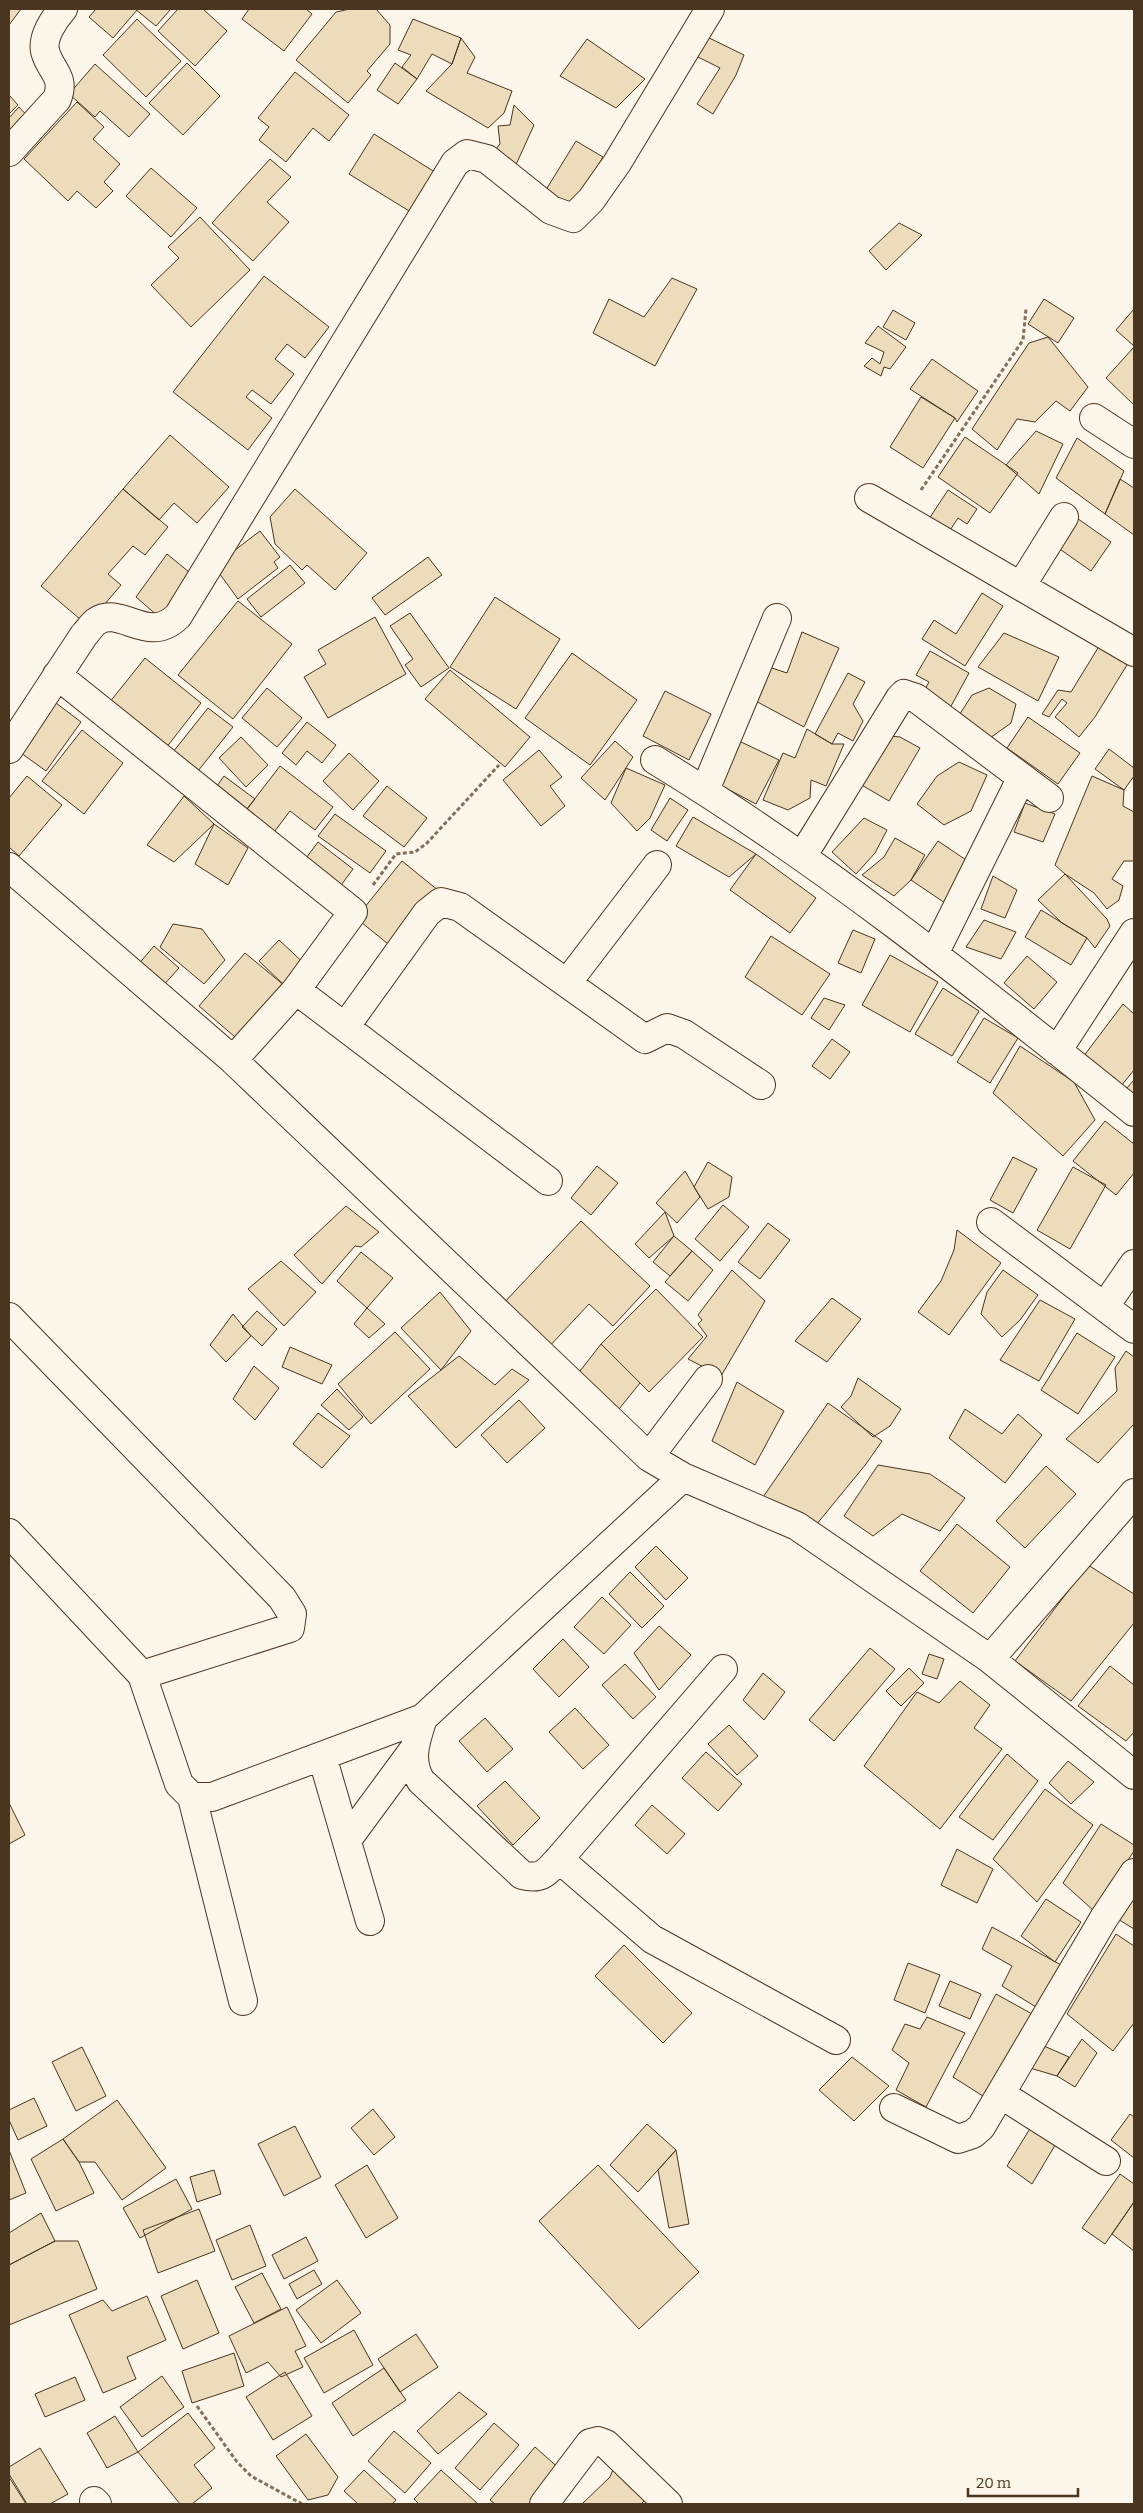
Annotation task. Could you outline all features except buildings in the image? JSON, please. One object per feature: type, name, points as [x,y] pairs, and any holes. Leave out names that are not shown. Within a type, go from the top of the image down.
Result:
[{"type":"street","points":[[9,152],[57,99],[61,89],[58,76],[45,51],[46,39],[54,20],[62,9]]},
{"type":"street","points":[[9,749],[84,635],[97,621],[108,617],[157,629],[169,625],[178,616],[455,164],[467,154],[487,159],[551,210],[573,218],[591,200],[617,163],[710,9]]},
{"type":"street","points":[[1094,418],[1134,444]]},
{"type":"street","points":[[869,498],[1134,652]]},
{"type":"street","points":[[1022,586],[1064,517]]},
{"type":"street","points":[[705,790],[777,618]]},
{"type":"street","points":[[57,675],[353,912],[296,990],[232,1060]]},
{"type":"street","points":[[802,856],[904,694],[916,698],[1021,779],[1049,798]]},
{"type":"street","points":[[655,760],[705,790],[802,856],[934,954],[1134,1112]]},
{"type":"street","points":[[934,954],[1021,779]]},
{"type":"street","points":[[567,982],[657,865]]},
{"type":"street","points":[[9,867],[232,1060],[649,1457],[683,1477],[798,1526],[990,1659],[1134,1775]]},
{"type":"street","points":[[345,1027],[427,913],[441,902],[460,907],[645,1039],[667,1028],[684,1034],[761,1085]]},
{"type":"street","points":[[1057,1051],[1134,933]]},
{"type":"street","points":[[296,990],[548,1181]]},
{"type":"street","points":[[991,1222],[1134,1329]]},
{"type":"street","points":[[1104,1306],[1134,1264]]},
{"type":"street","points":[[9,1317],[282,1598],[292,1614],[290,1628],[142,1675]]},
{"type":"street","points":[[649,1457],[708,1379]]},
{"type":"street","points":[[192,1797],[212,1797],[422,1718],[683,1477]]},
{"type":"street","points":[[990,1659],[1134,1493]]},
{"type":"street","points":[[9,1533],[142,1675],[179,1784],[192,1797],[243,2001]]},
{"type":"street","points":[[422,1718],[414,1749],[414,1770],[421,1781],[522,1875],[534,1878],[544,1874],[559,1859],[723,1669]]},
{"type":"street","points":[[347,1840],[414,1749]]},
{"type":"street","points":[[322,1756],[370,1921]]},
{"type":"street","points":[[559,1859],[652,1940],[836,2040]]},
{"type":"street","points":[[894,2108],[958,2139],[973,2134],[981,2127],[1002,2095],[1104,1918],[1134,1873]]},
{"type":"street","points":[[1002,2095],[1106,2161]]},
{"type":"street","points":[[544,2504],[590,2443],[598,2441],[606,2444],[668,2504]]},
{"type":"path","points":[[903,518],[1023,340],[1026,308]]},
{"type":"path","points":[[353,912],[396,854],[415,852],[427,843],[499,765]]},
{"type":"path","points":[[197,2406],[237,2462],[250,2476],[302,2504]]}]
